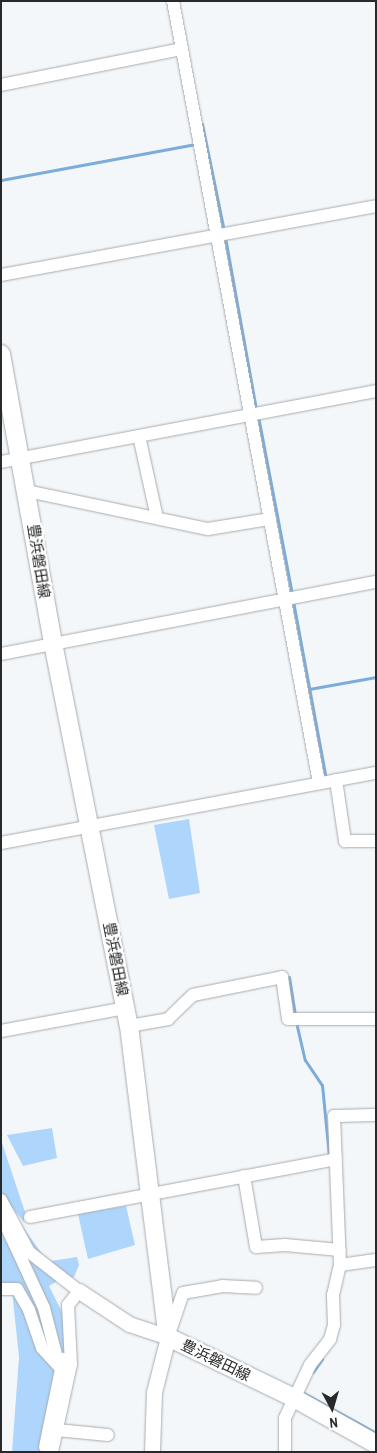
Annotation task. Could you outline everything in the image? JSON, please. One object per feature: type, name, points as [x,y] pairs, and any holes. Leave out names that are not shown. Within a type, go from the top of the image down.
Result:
[{"type":"main road","name":"豊浜磐田線","points":[[1,354],[53,643],[91,825],[127,1017],[168,1336],[294,1398],[376,1444]]},
{"type":"street","points":[[173,1],[285,599],[328,781],[345,841],[376,841]]},
{"type":"street","points":[[1,84],[181,49]]},
{"type":"street","points":[[1,275],[376,206]]},
{"type":"street","points":[[1,462],[376,391]]},
{"type":"street","points":[[139,436],[157,518]]},
{"type":"street","points":[[27,491],[208,529],[270,519]]},
{"type":"street","points":[[1,654],[376,582]]},
{"type":"street","points":[[1,843],[376,773]]},
{"type":"street","points":[[1,1031],[127,1017],[168,1019],[193,995],[282,977],[288,1019],[376,1019]]},
{"type":"street","points":[[285,1452],[284,1423],[310,1364],[330,1339],[334,1324],[333,1295],[340,1265],[340,1250],[331,1159],[334,1116],[376,1115]]},
{"type":"street","points":[[30,1217],[331,1159]]},
{"type":"street","points":[[244,1176],[256,1247],[285,1245],[340,1250]]},
{"type":"street","points":[[1,1200],[29,1252],[79,1291],[129,1324],[168,1336]]},
{"type":"street","points":[[1,1215],[44,1308],[59,1366]]},
{"type":"street","points":[[340,1265],[376,1260]]},
{"type":"street","points":[[152,1452],[154,1392],[168,1336],[176,1322],[183,1293],[222,1286],[256,1288]]},
{"type":"street","points":[[1,1289],[17,1290],[29,1310],[42,1348],[59,1366]]},
{"type":"street","points":[[44,1452],[59,1366],[64,1356],[68,1305],[79,1291]]},
{"type":"street","points":[[52,1452],[71,1364],[67,1310]]},
{"type":"street","points":[[57,1430],[108,1435]]},
{"type":"shaded area","points":[[189,819],[200,893],[169,899],[154,825]]},
{"type":"shaded area","points":[[52,1128],[57,1158],[23,1166],[7,1135]]},
{"type":"shaded area","points":[[1,1140],[25,1212],[24,1222],[1,1195]]},
{"type":"shaded area","points":[[3,1200],[43,1255],[51,1261],[77,1257],[79,1265],[74,1277],[61,1279],[49,1286],[68,1324],[52,1452],[12,1452],[19,1357],[12,1291],[1,1289]]},
{"type":"shaded area","points":[[126,1206],[135,1245],[88,1259],[78,1214]]},
{"type":"waterway","points":[[202,124],[224,231]]},
{"type":"waterway","points":[[1,180],[196,144]]},
{"type":"waterway","points":[[225,237],[256,410]]},
{"type":"waterway","points":[[258,416],[292,594]]},
{"type":"waterway","points":[[293,601],[326,779]]},
{"type":"waterway","points":[[309,689],[376,677]]},
{"type":"waterway","points":[[289,977],[295,1015]]},
{"type":"waterway","points":[[296,1022],[305,1060],[322,1085],[329,1156]]},
{"type":"waterway","points":[[313,1372],[322,1359]]},
{"type":"waterway","points":[[302,1392],[376,1433]]}]
